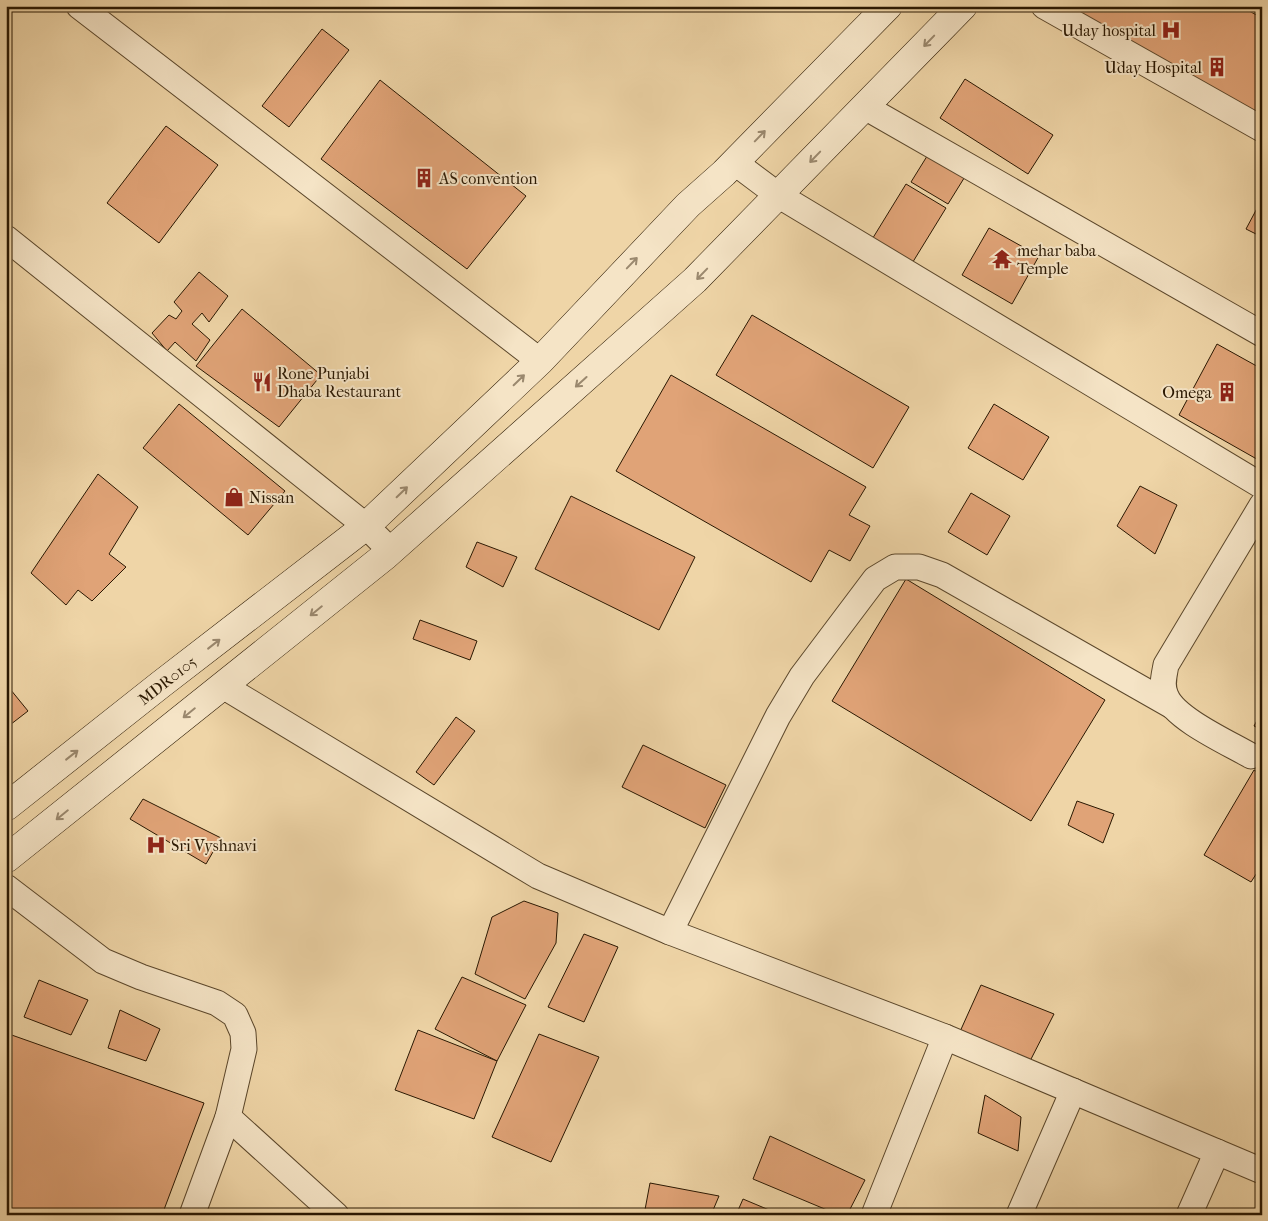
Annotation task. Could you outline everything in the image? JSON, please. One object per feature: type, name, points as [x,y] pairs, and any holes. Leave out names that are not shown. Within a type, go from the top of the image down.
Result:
[{"type":"main road","points":[[6,859],[391,551],[696,280],[963,6]]},
{"type":"main road","name":"MDR0105","points":[[6,807],[366,526],[540,361],[688,205],[734,162],[885,7]]},
{"type":"street","points":[[79,6],[540,361]]},
{"type":"street","points":[[1044,6],[1262,129]]},
{"type":"street","points":[[865,106],[1262,334]]},
{"type":"street","points":[[734,162],[778,195],[1262,486]]},
{"type":"street","points":[[6,238],[366,526],[391,551]]},
{"type":"street","points":[[1172,706],[1165,695],[1163,682],[1166,665],[1262,505]]},
{"type":"street","points":[[670,932],[778,716],[802,676],[875,579],[895,567],[919,567],[942,575],[1172,706],[1183,716],[1251,756]]},
{"type":"street","points":[[223,686],[538,876],[670,932],[945,1036],[1262,1171]]},
{"type":"street","points":[[6,887],[104,961],[140,977],[217,1003],[235,1015],[243,1033],[244,1049],[228,1117],[192,1215]]},
{"type":"street","points":[[874,1215],[945,1036]]},
{"type":"street","points":[[1018,1215],[1073,1091]]},
{"type":"street","points":[[228,1117],[336,1215]]},
{"type":"street","points":[[1189,1215],[1217,1152]]},
{"type":"building","name":"Uday Hospital","points":[[1064,6],[1240,6],[1262,18],[1262,115]]},
{"type":"building","points":[[322,29],[349,50],[289,127],[262,106]]},
{"type":"building","points":[[965,79],[1053,135],[1028,174],[940,118]]},
{"type":"building","name":"AS convention","points":[[380,80],[526,196],[467,269],[321,159]]},
{"type":"building","points":[[166,126],[218,165],[159,243],[107,203]]},
{"type":"building","points":[[929,153],[966,175],[948,204],[911,182]]},
{"type":"building","points":[[906,184],[946,208],[911,265],[871,241]]},
{"type":"building","points":[[1262,199],[1262,237],[1246,229]]},
{"type":"building","points":[[989,228],[1039,256],[1012,304],[962,275]]},
{"type":"building","points":[[199,272],[228,296],[209,322],[202,313],[192,324],[210,340],[196,361],[175,342],[167,351],[152,333],[169,315],[176,319],[182,311],[174,302]]},
{"type":"building","points":[[242,309],[321,375],[279,427],[196,366]]},
{"type":"building","points":[[752,315],[909,407],[873,468],[716,375]]},
{"type":"building","name":"Omega","points":[[1217,344],[1262,369],[1262,462],[1179,415]]},
{"type":"building","points":[[671,375],[866,487],[849,515],[870,526],[850,561],[829,550],[811,582],[616,471]]},
{"type":"building","points":[[179,404],[285,491],[248,535],[143,448]]},
{"type":"building","points":[[994,404],[1049,437],[1023,480],[968,448]]},
{"type":"building","points":[[98,474],[138,507],[109,554],[126,567],[92,601],[78,590],[66,605],[31,573]]},
{"type":"building","points":[[1140,486],[1177,505],[1155,554],[1117,526]]},
{"type":"building","points":[[971,493],[1010,516],[987,555],[948,532]]},
{"type":"building","points":[[571,496],[695,557],[659,630],[535,569]]},
{"type":"building","points":[[477,542],[517,557],[503,587],[466,567]]},
{"type":"building","points":[[906,579],[1105,700],[1031,821],[832,701]]},
{"type":"building","points":[[420,620],[477,641],[470,660],[413,639]]},
{"type":"building","points":[[6,684],[28,711],[6,728]]},
{"type":"building","points":[[1262,711],[1262,730],[1254,726]]},
{"type":"building","points":[[456,717],[475,731],[434,785],[416,772]]},
{"type":"building","points":[[643,745],[726,785],[705,828],[622,787]]},
{"type":"building","points":[[1254,770],[1262,775],[1262,865],[1251,882],[1204,855]]},
{"type":"building","points":[[143,799],[221,838],[206,864],[130,819]]},
{"type":"building","points":[[1077,801],[1114,814],[1103,843],[1068,825]]},
{"type":"building","points":[[524,901],[558,913],[556,943],[525,999],[475,974],[492,917]]},
{"type":"building","points":[[584,934],[618,947],[584,1022],[548,1007]]},
{"type":"building","points":[[462,977],[526,1005],[497,1061],[435,1029]]},
{"type":"building","points":[[39,980],[88,1000],[71,1035],[24,1017]]},
{"type":"building","points":[[981,985],[1054,1014],[1028,1065],[958,1036]]},
{"type":"building","points":[[120,1010],[160,1029],[146,1061],[108,1048]]},
{"type":"building","points":[[418,1030],[497,1061],[474,1119],[395,1090]]},
{"type":"building","points":[[6,1033],[204,1103],[162,1215],[6,1215]]},
{"type":"building","points":[[539,1034],[599,1057],[551,1162],[492,1137]]},
{"type":"building","points":[[985,1095],[1021,1117],[1018,1151],[978,1133]]},
{"type":"building","points":[[770,1136],[865,1180],[847,1215],[839,1215],[753,1179]]},
{"type":"building","points":[[650,1183],[719,1196],[711,1215],[644,1215]]},
{"type":"building","points":[[743,1199],[781,1215],[736,1215]]},
{"type":"place","name":"Uday hospital","points":[[1171,30]]},
{"type":"place","name":"Uday Hospital","points":[[1217,67]]},
{"type":"place","name":"AS convention","points":[[424,178]]},
{"type":"place","name":"mehar baba Temple","points":[[1002,259]]},
{"type":"place","name":"Rone Punjabi Dhaba Restaurant","points":[[262,382]]},
{"type":"place","name":"Omega","points":[[1227,392]]},
{"type":"place","name":"Nissan","points":[[234,497]]},
{"type":"place","name":"Sri Vyshnavi","points":[[156,845]]}]
